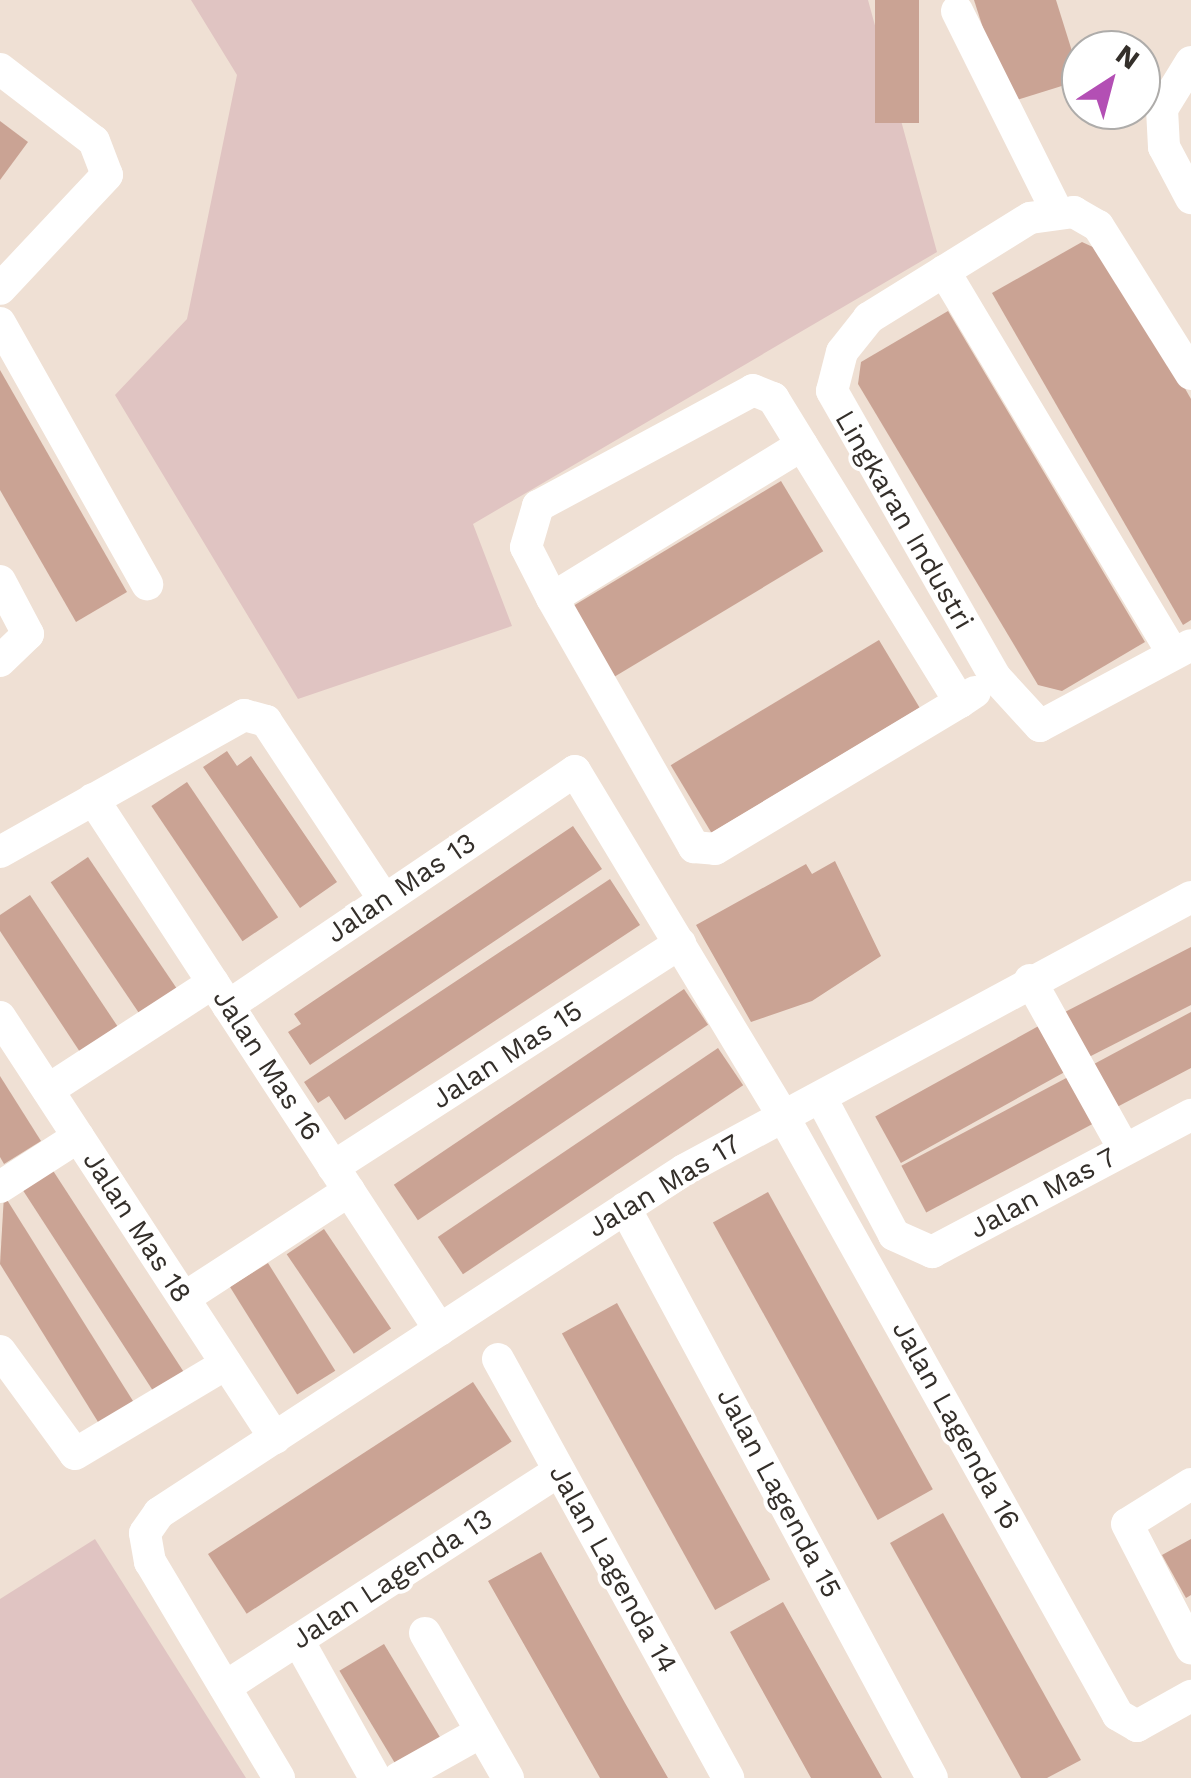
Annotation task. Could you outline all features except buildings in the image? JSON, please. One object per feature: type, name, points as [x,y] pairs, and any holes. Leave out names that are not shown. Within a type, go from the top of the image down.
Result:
[{"type":"street","points":[[957,11],[1057,212],[1098,226],[1191,374]]},
{"type":"street","points":[[1191,62],[1162,109],[1164,147],[1191,198]]},
{"type":"street","points":[[0,70],[94,140],[107,175],[0,289]]},
{"type":"street","name":"Lingkaran Industri","points":[[1057,212],[1030,218],[870,318],[842,352],[832,391],[996,678],[1040,726],[1182,649]]},
{"type":"street","points":[[944,271],[1182,649]]},
{"type":"street","points":[[0,323],[147,584]]},
{"type":"street","points":[[960,702],[773,398],[753,390],[538,506],[526,547],[552,598],[704,855],[960,702],[996,678]]},
{"type":"street","points":[[552,598],[802,445]]},
{"type":"street","points":[[0,581],[28,634],[0,661]]},
{"type":"street","points":[[0,852],[244,715],[266,721],[384,899]]},
{"type":"street","name":"Jalan Mas 13","points":[[48,1090],[384,899],[575,771]]},
{"type":"street","name":"Jalan Lagenda 16","points":[[575,771],[783,1116],[1118,1715],[1137,1726],[1191,1696]]},
{"type":"street","name":"Jalan Mas 16","points":[[93,800],[440,1330]]},
{"type":"street","name":"Jalan Mas 17","points":[[225,1687],[150,1562],[145,1533],[159,1513],[625,1208],[1030,980],[1191,897]]},
{"type":"street","name":"Jalan Mas 15","points":[[184,1298],[341,1179],[680,943]]},
{"type":"street","points":[[1030,980],[1124,1149]]},
{"type":"street","name":"Jalan Mas 18","points":[[0,1017],[274,1438]]},
{"type":"street","name":"Jalan Mas 7","points":[[821,1098],[894,1234],[932,1252],[1124,1149],[1190,1120]]},
{"type":"street","points":[[0,1187],[78,1136]]},
{"type":"street","name":"Jalan Lagenda 15","points":[[625,1208],[932,1778]]},
{"type":"street","points":[[0,1351],[60,1446],[89,1452],[226,1364]]},
{"type":"street","name":"Jalan Lagenda 14","points":[[498,1360],[728,1778]]},
{"type":"street","name":"Jalan Lagenda 13","points":[[225,1687],[559,1471]]},
{"type":"street","points":[[1191,1484],[1127,1524],[1191,1648]]},
{"type":"street","points":[[425,1634],[508,1778]]},
{"type":"street","points":[[298,1640],[375,1778]]},
{"type":"street","points":[[225,1687],[279,1778]]},
{"type":"street","points":[[399,1778],[481,1732]]},
{"type":"shaded area","points":[[191,0],[868,0],[937,252],[473,524],[512,626],[298,699],[115,395],[187,319],[237,75]]},
{"type":"shaded area","points":[[95,1539],[246,1778],[0,1778],[0,1599]]}]
